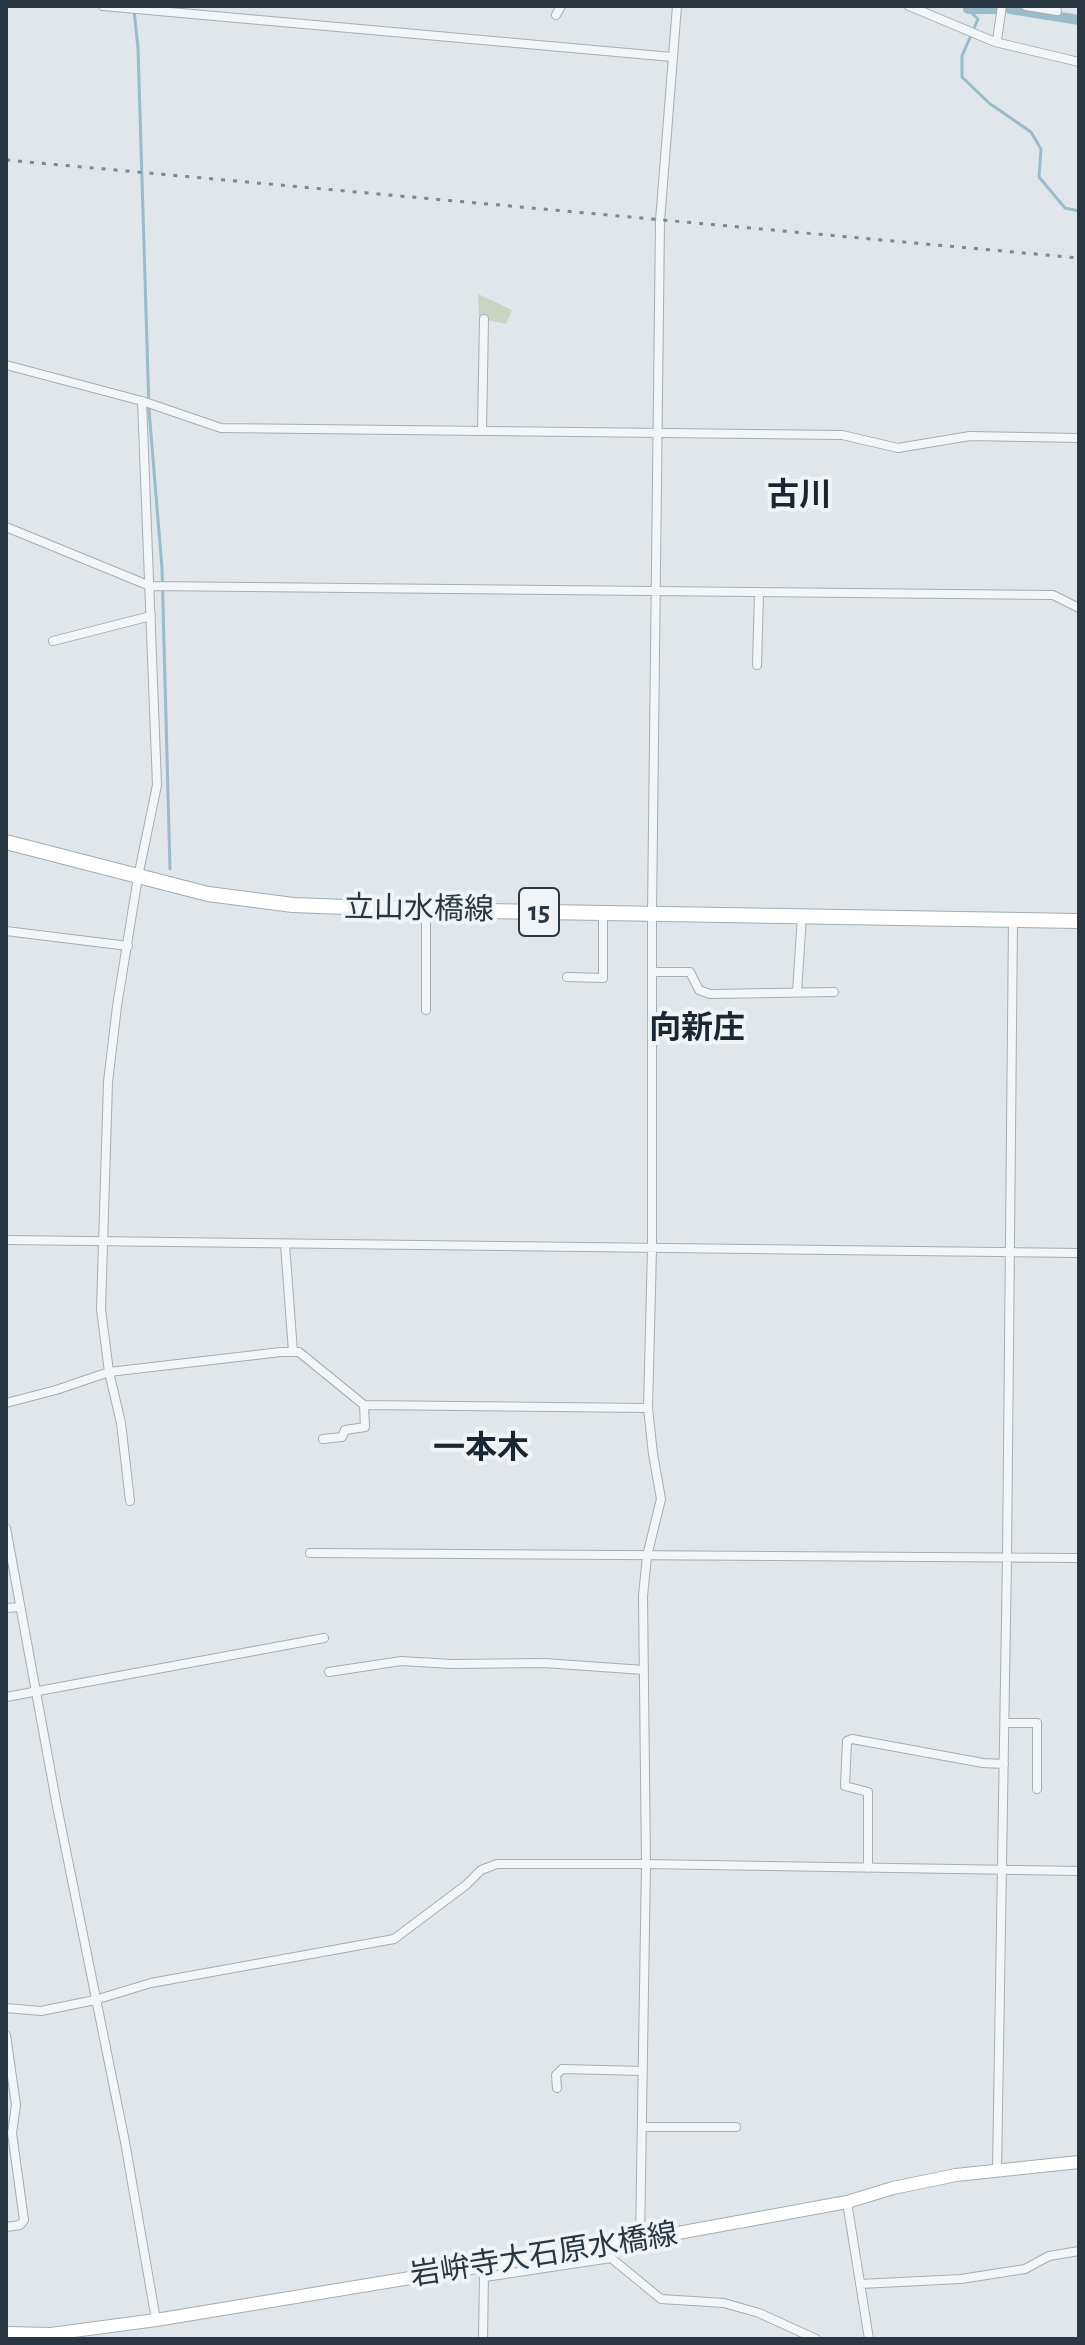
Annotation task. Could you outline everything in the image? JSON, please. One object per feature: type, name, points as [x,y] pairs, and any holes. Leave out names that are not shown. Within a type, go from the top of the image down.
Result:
[{"type":"main road","name":"立山水橋線","points":[[6,842],[208,894],[307,906],[1079,921]]},
{"type":"main road","name":"岩峅寺大石原水橋線","points":[[6,2333],[51,2336],[484,2271],[847,2202],[893,2188],[956,2175],[1079,2162]]},
{"type":"street","points":[[103,6],[217,11],[672,57]]},
{"type":"street","points":[[556,15],[561,6]]},
{"type":"street","points":[[640,2240],[646,1864],[643,1596],[647,1556],[661,1499],[648,1408],[660,221],[677,6]]},
{"type":"street","points":[[909,6],[995,42],[1079,62]]},
{"type":"street","points":[[995,42],[1002,6]]},
{"type":"street","points":[[1026,6],[1057,11]]},
{"type":"street","points":[[482,431],[484,319]]},
{"type":"street","points":[[6,365],[142,401],[221,428],[842,435],[898,448],[970,436],[1079,438]]},
{"type":"street","points":[[130,1501],[121,1423],[109,1372],[101,1309],[108,1082],[138,877],[157,785],[142,401]]},
{"type":"street","points":[[6,527],[150,586],[1053,595],[1079,608]]},
{"type":"street","points":[[757,665],[759,593]]},
{"type":"street","points":[[53,641],[151,616]]},
{"type":"street","points":[[426,910],[426,1010]]},
{"type":"street","points":[[567,977],[603,978],[603,912]]},
{"type":"street","points":[[797,992],[802,916]]},
{"type":"street","points":[[997,2171],[1013,920]]},
{"type":"street","points":[[6,931],[128,946]]},
{"type":"street","points":[[652,972],[690,972],[699,990],[710,994],[834,992]]},
{"type":"street","points":[[6,1240],[1079,1253]]},
{"type":"street","points":[[285,1244],[293,1352]]},
{"type":"street","points":[[6,1403],[109,1372],[299,1352],[364,1405],[648,1408]]},
{"type":"street","points":[[323,1439],[342,1437],[345,1430],[365,1427],[364,1405]]},
{"type":"street","points":[[6,1528],[35,1692],[125,2142],[156,2320]]},
{"type":"street","points":[[310,1553],[1079,1558]]},
{"type":"street","points":[[6,1608],[20,1607]]},
{"type":"street","points":[[6,1697],[324,1638]]},
{"type":"street","points":[[329,1672],[401,1661],[544,1663],[644,1670]]},
{"type":"street","points":[[1005,1723],[1037,1723],[1037,1789]]},
{"type":"street","points":[[868,1868],[868,1792],[845,1786],[847,1741],[852,1739],[983,1763],[1004,1764]]},
{"type":"street","points":[[6,2008],[41,2011],[95,2000],[151,1983],[394,1939],[466,1885],[481,1870],[497,1864],[1079,1871]]},
{"type":"street","points":[[6,2035],[16,2105],[12,2133],[24,2220],[20,2225],[6,2227]]},
{"type":"street","points":[[557,2088],[556,2075],[562,2069],[643,2071]]},
{"type":"street","points":[[642,2127],[736,2127]]},
{"type":"street","points":[[847,2202],[869,2339]]},
{"type":"street","points":[[860,2284],[961,2279],[1025,2269],[1049,2256],[1079,2251]]},
{"type":"street","points":[[483,2339],[484,2271],[611,2258],[661,2299],[724,2303],[759,2313],[816,2339]]},
{"type":"green space","points":[[478,294],[512,310],[506,324],[479,318]]},
{"type":"waterway","points":[[964,6],[978,19],[962,56],[962,77],[989,103],[1031,132],[1041,149],[1039,177],[1065,208],[1079,211]]},
{"type":"waterway","points":[[968,9],[994,9]]},
{"type":"waterway","points":[[1010,9],[1079,20]]},
{"type":"waterway","points":[[134,10],[138,48],[149,410],[162,568],[170,869]]},
{"type":"railway","points":[[6,160],[1079,258]]},
{"type":"district","name":"古川","points":[[799,495]]},
{"type":"district","name":"向新庄","points":[[697,1028]]},
{"type":"district","name":"一本木","points":[[481,1448]]}]
